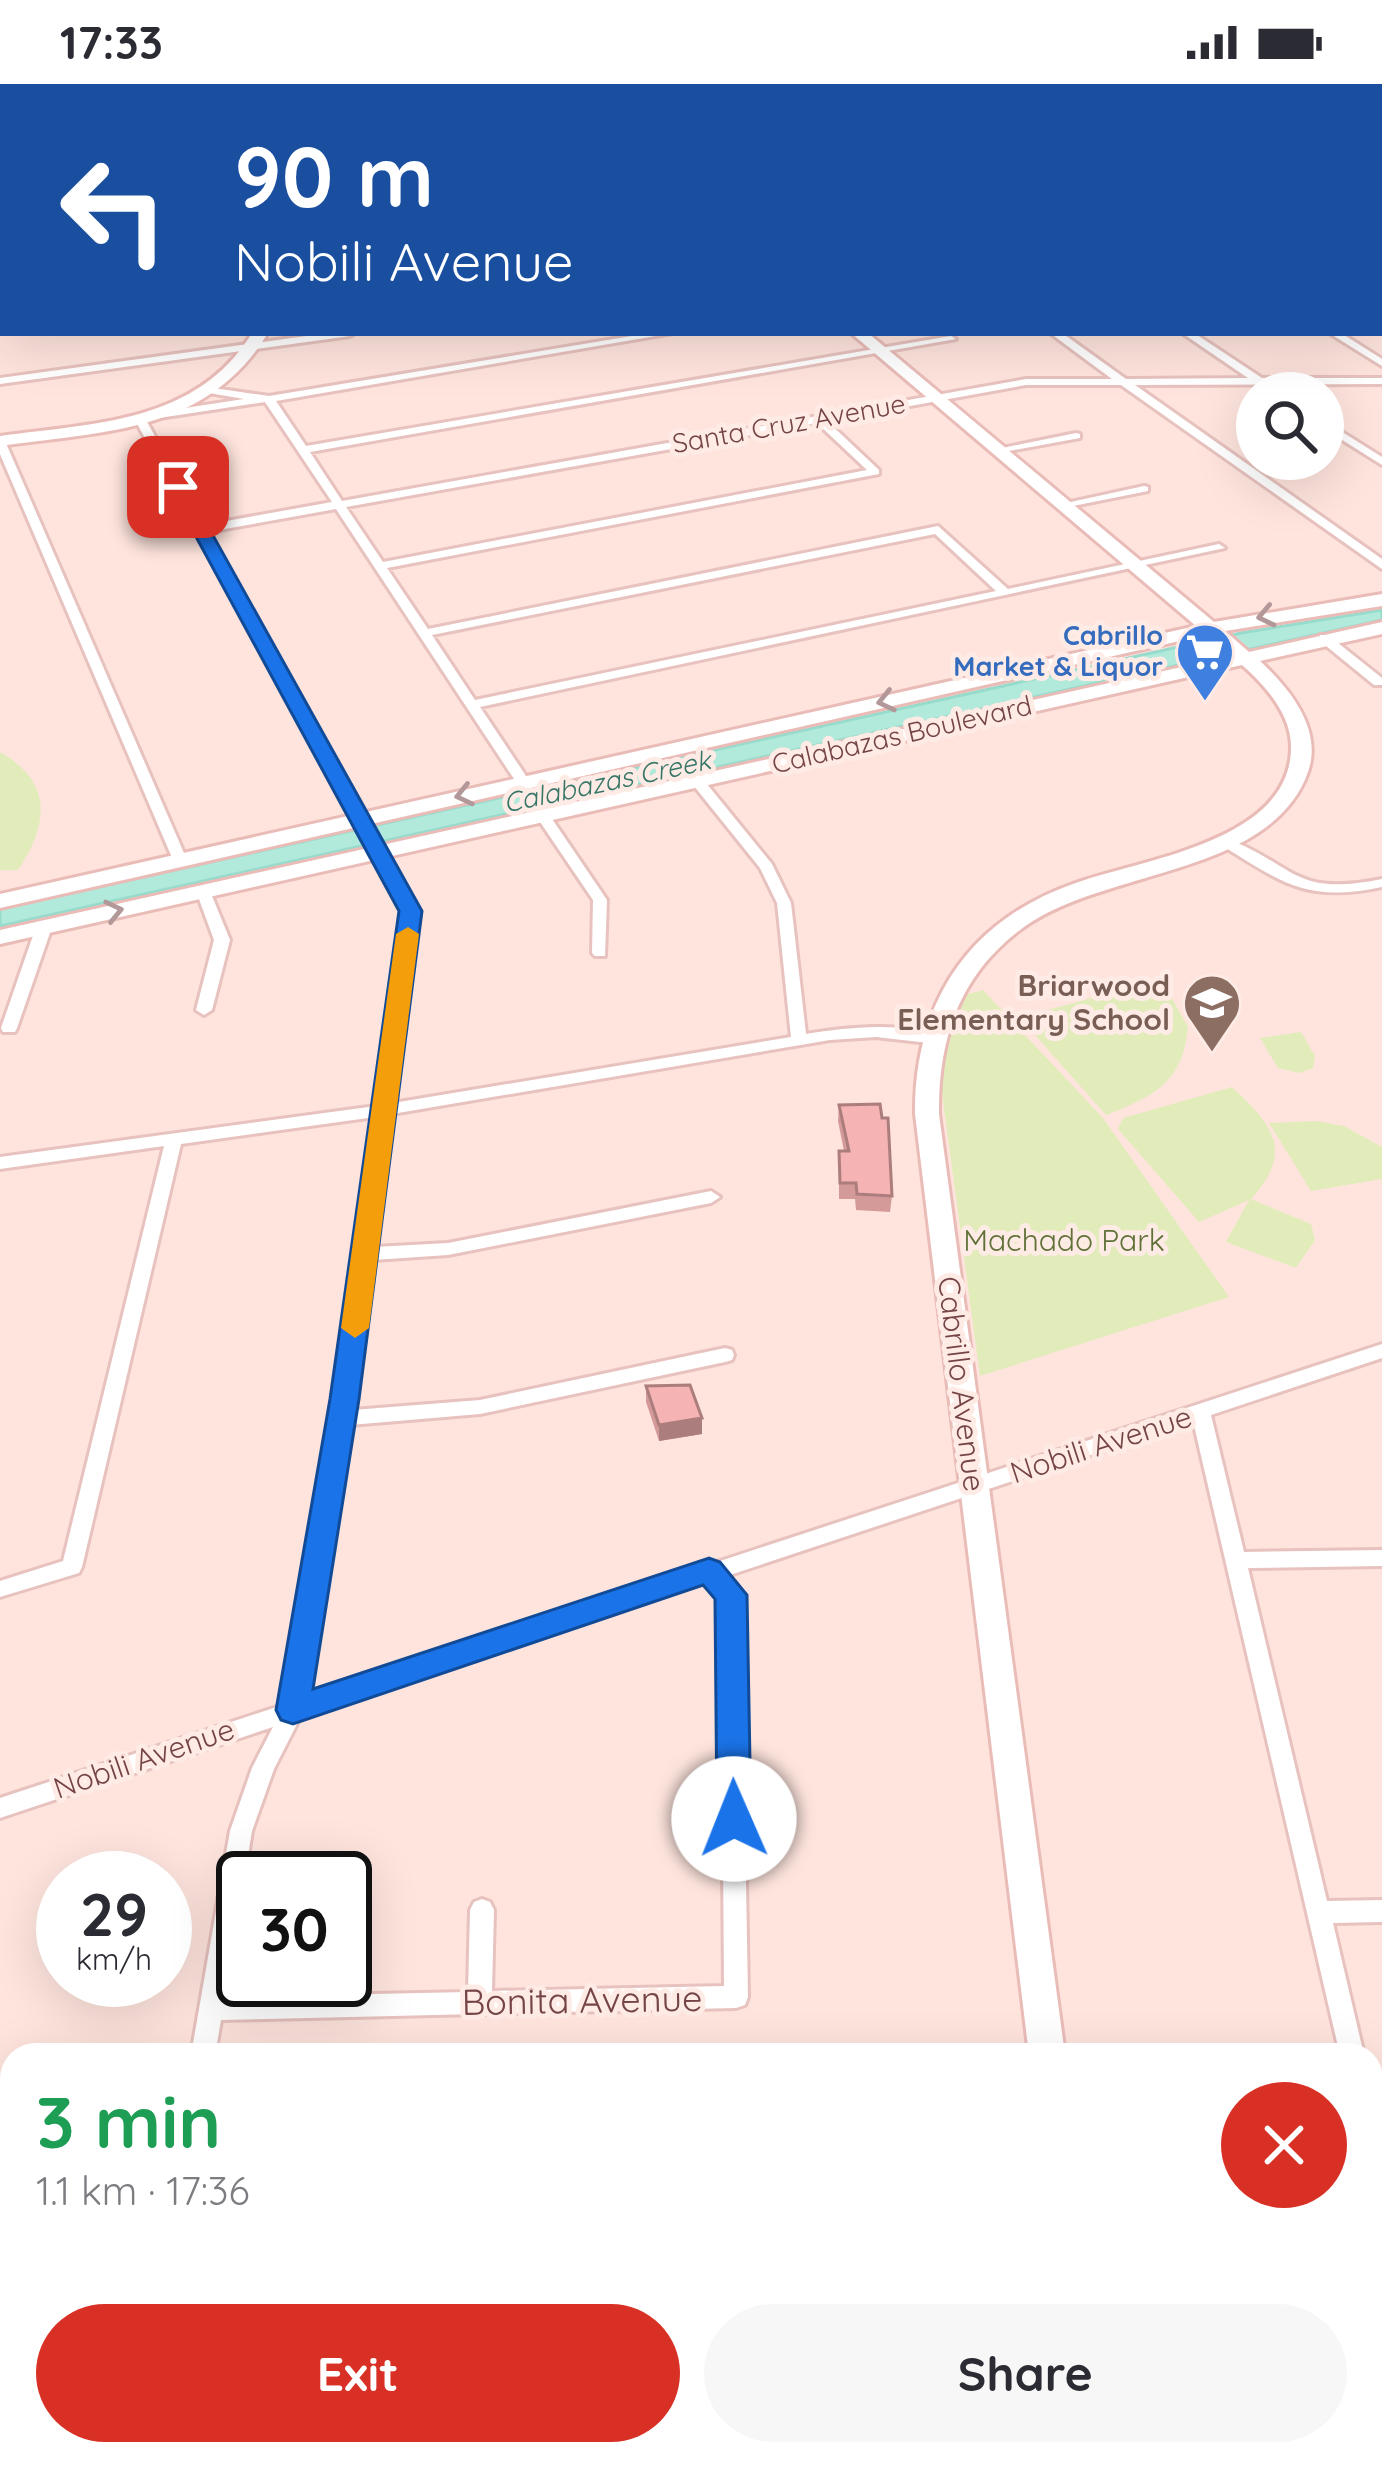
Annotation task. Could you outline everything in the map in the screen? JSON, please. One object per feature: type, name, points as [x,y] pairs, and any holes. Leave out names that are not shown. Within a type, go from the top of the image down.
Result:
[{"type":"street","points":[[0,381],[257,339],[304,336]]},
{"type":"street","points":[[180,860],[0,441],[650,336]]},
{"type":"street","name":"Cabrillo Avenue","points":[[862,336],[1274,683],[1294,712],[1303,754],[1301,776],[1286,796],[1262,820],[1226,842],[1047,902],[995,939],[952,986],[929,1037],[926,1114],[1044,2043]]},
{"type":"street","points":[[1059,336],[1382,565]]},
{"type":"street","points":[[1192,336],[1246,372]]},
{"type":"street","points":[[1339,336],[1382,363]]},
{"type":"street","points":[[139,418],[214,391],[244,367],[257,339]]},
{"type":"street","points":[[303,450],[951,339]]},
{"type":"street","name":"Santa Cruz Avenue","points":[[202,530],[1026,382],[1236,380]]},
{"type":"street","name":"Santa Cruz Avenue","points":[[1344,380],[1382,380]]},
{"type":"street","points":[[214,391],[266,399],[523,782]]},
{"type":"street","points":[[139,418],[411,911],[342,1418],[293,1710],[262,1768],[242,1831],[205,2043]]},
{"type":"street","points":[[380,566],[874,472],[819,418]]},
{"type":"street","points":[[998,450],[1076,436]]},
{"type":"street","points":[[1344,437],[1382,462]]},
{"type":"street","points":[[1063,505],[1144,489]]},
{"type":"street","points":[[424,633],[938,530],[1005,592]]},
{"type":"street","points":[[472,705],[1219,548]]},
{"type":"street","name":"Calabazas Boulevard","points":[[0,937],[377,848],[698,781],[1382,599]]},
{"type":"street","name":"Calabazas Boulevard","points":[[0,901],[363,823],[523,782],[1228,643],[1324,638],[1382,628]]},
{"type":"street","points":[[1324,638],[1379,682]]},
{"type":"street","points":[[698,781],[767,867],[784,903],[799,1041]]},
{"type":"street","points":[[543,816],[600,900],[600,953]]},
{"type":"street","points":[[1226,842],[1318,892],[1343,893],[1382,883]]},
{"type":"street","points":[[203,891],[222,940],[204,1010]]},
{"type":"street","points":[[10,1028],[44,927]]},
{"type":"street","points":[[0,1163],[173,1143],[799,1041],[868,1032],[929,1037]]},
{"type":"street","points":[[0,1588],[72,1567],[173,1143]]},
{"type":"street","points":[[365,1254],[448,1250],[711,1197]]},
{"type":"street","name":"Nobili Avenue","points":[[0,1808],[1382,1351]]},
{"type":"street","points":[[342,1418],[480,1407],[724,1354]]},
{"type":"street","points":[[1201,1413],[1349,2043]]},
{"type":"street","points":[[1235,1560],[1382,1558]]},
{"type":"street","name":"Bonita Avenue","points":[[210,2009],[736,1997],[731,1595],[709,1570]]},
{"type":"street","points":[[480,2002],[482,1910]]},
{"type":"street","points":[[1319,1912],[1382,1911]]},
{"type":"green space","points":[[0,752],[30,777],[40,805],[36,836],[18,870],[0,870]]},
{"type":"green space","points":[[1161,979],[1188,1027],[1180,1061],[1152,1093],[1106,1115],[1027,1026],[1033,1014]]},
{"type":"green space","name":"Machado Park","points":[[983,990],[1103,1118],[1229,1297],[980,1376],[941,1086],[948,1036],[965,995]]},
{"type":"green space","points":[[1301,1032],[1315,1056],[1313,1068],[1299,1073],[1278,1068],[1260,1038]]},
{"type":"green space","points":[[1232,1087],[1259,1114],[1273,1140],[1272,1167],[1251,1199],[1311,1224],[1315,1240],[1296,1268],[1226,1242],[1249,1200],[1199,1222],[1118,1129],[1123,1118]]},
{"type":"green space","points":[[1317,1121],[1344,1126],[1382,1147],[1382,1179],[1311,1191],[1269,1123]]},
{"type":"water","name":"Calabazas Creek","points":[[1382,610],[1382,620],[0,926],[0,909],[1241,633]]},
{"type":"building","points":[[880,1104],[882,1118],[888,1118],[892,1196],[857,1194],[856,1183],[840,1183],[839,1151],[849,1151],[839,1105]]},
{"type":"building","points":[[690,1385],[702,1418],[659,1425],[646,1386]]},
{"type":"slow traffic","points":[[355,1328],[408,934]]},
{"type":"place","name":"Cabrillo Market & Liquor","points":[[1205,703]]},
{"type":"place","name":"Briarwood Elementary School","points":[[1212,1054]]},
{"type":"route","points":[[178,487],[411,911],[345,1399],[293,1710],[709,1570],[731,1595],[734,1819]]}]
